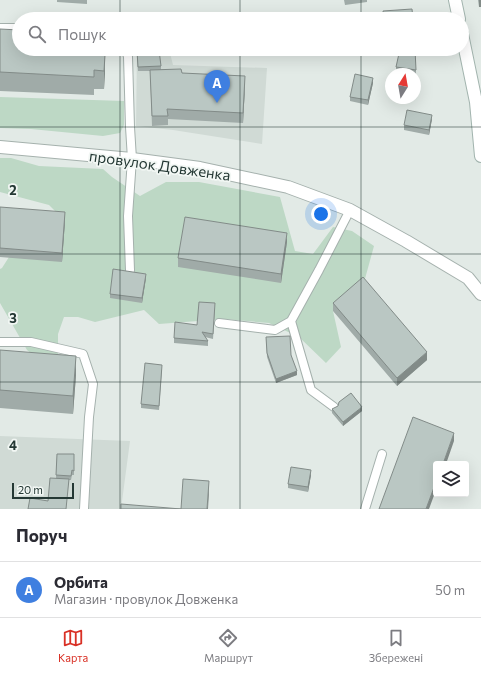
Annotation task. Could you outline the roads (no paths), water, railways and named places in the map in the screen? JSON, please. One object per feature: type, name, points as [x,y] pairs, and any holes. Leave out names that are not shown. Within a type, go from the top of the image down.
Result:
[{"type":"street","points":[[455,0],[458,12]]},
{"type":"street","points":[[467,56],[476,102],[481,156]]},
{"type":"street","name":"провулок Довженка","points":[[0,147],[132,159],[200,168],[288,187],[350,210],[406,240],[468,278],[481,294]]},
{"type":"lane","points":[[0,28],[12,28]]},
{"type":"lane","points":[[128,56],[132,159],[128,216],[130,270]]},
{"type":"lane","points":[[219,323],[275,330],[291,321],[350,210]]},
{"type":"lane","points":[[291,321],[311,390],[334,407]]},
{"type":"lane","points":[[0,342],[31,342],[83,354],[93,384],[89,417],[84,509]]},
{"type":"lane","points":[[365,509],[382,454]]},
{"type":"place","name":"Орбита","points":[[217,103]]}]
